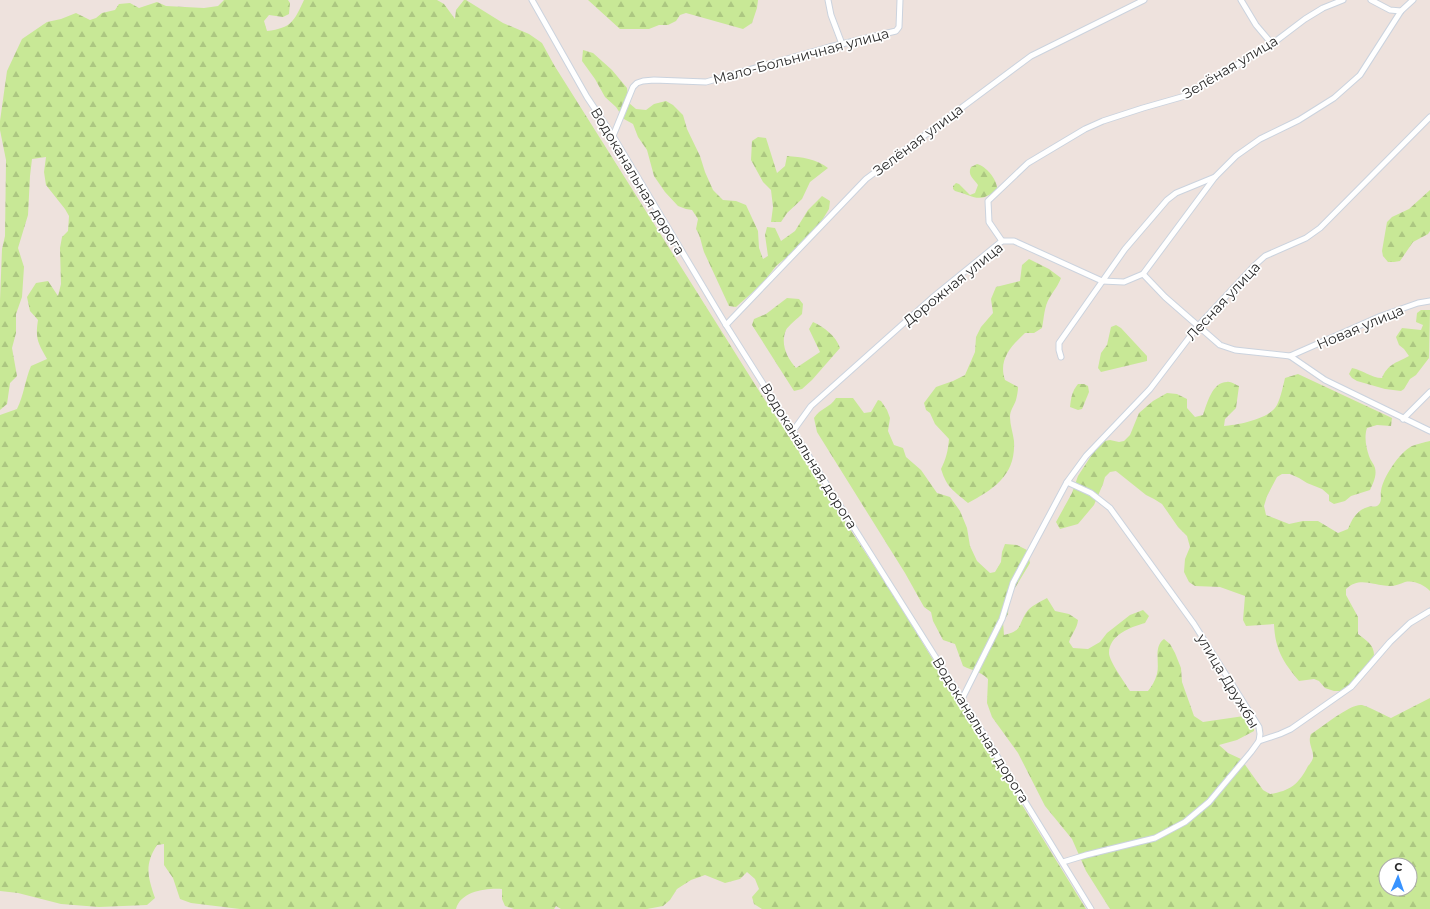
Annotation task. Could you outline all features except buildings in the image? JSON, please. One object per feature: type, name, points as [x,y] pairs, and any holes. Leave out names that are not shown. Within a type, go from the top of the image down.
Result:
[{"type":"street","name":"Водоканальная дорога","points":[[532,0],[587,97],[613,136],[726,326],[962,699],[1091,909]]},
{"type":"street","points":[[828,0],[831,15],[842,44]]},
{"type":"street","name":"Мало-Больничная улица","points":[[613,136],[634,87],[638,83],[654,80],[706,82],[842,44],[896,31],[899,27],[900,0]]},
{"type":"street","name":"Зелёная улица","points":[[726,326],[866,179],[1031,56],[1144,0]]},
{"type":"street","points":[[1241,0],[1256,25],[1272,44]]},
{"type":"street","name":"Зелёная улица","points":[[1002,241],[989,222],[988,201],[1028,162],[1085,129],[1103,121],[1185,96],[1272,44],[1305,19],[1323,8],[1343,0]]},
{"type":"street","points":[[1371,0],[1390,10],[1402,11]]},
{"type":"street","points":[[1414,0],[1402,11],[1360,75],[1334,98],[1305,116],[1254,143],[1236,156],[1215,176],[1143,274],[1165,297],[1220,346],[1290,356],[1324,380],[1430,431]]},
{"type":"street","name":"Лесная улица","points":[[962,699],[1002,619],[1013,583],[1067,482],[1086,456],[1150,390],[1198,326],[1265,256],[1306,238],[1320,228],[1430,118]]},
{"type":"street","points":[[1061,357],[1059,343],[1125,250],[1167,200],[1176,193],[1215,176]]},
{"type":"street","name":"Дорожная улица","points":[[793,431],[811,406],[932,298],[1002,241],[1014,241],[1102,281],[1128,281],[1143,274]]},
{"type":"street","name":"Новая улица","points":[[1290,356],[1381,316],[1418,303],[1430,302]]},
{"type":"street","points":[[1403,419],[1430,392]]},
{"type":"street","name":"улица Дружбы","points":[[1063,862],[1155,838],[1185,822],[1209,802],[1259,741],[1260,734],[1259,728],[1194,624],[1110,508],[1091,493],[1067,482]]},
{"type":"street","points":[[1259,741],[1291,729],[1351,688],[1390,642],[1410,623],[1430,611]]},
{"type":"green space","points":[[224,0],[288,0],[290,3],[289,14],[283,17],[269,15],[264,21],[267,31],[282,28],[291,22],[298,13],[304,0],[437,0],[444,4],[455,19],[456,10],[464,0],[466,0],[503,23],[529,34],[542,43],[554,65],[761,394],[892,593],[1086,909],[762,909],[754,904],[752,897],[759,889],[755,879],[747,872],[740,879],[725,883],[705,875],[691,880],[677,889],[670,900],[663,906],[647,909],[561,909],[556,906],[554,909],[514,909],[505,906],[502,899],[502,889],[489,889],[469,894],[463,898],[456,909],[240,909],[191,903],[180,899],[173,878],[164,865],[164,844],[157,845],[150,859],[148,871],[155,898],[147,905],[99,907],[61,904],[18,893],[0,891],[0,415],[17,409],[31,366],[47,359],[38,341],[38,320],[30,311],[27,297],[36,283],[48,281],[58,296],[61,284],[60,248],[62,237],[68,231],[69,216],[46,185],[44,172],[46,157],[32,159],[28,215],[18,248],[24,267],[22,297],[16,314],[16,333],[12,348],[17,376],[10,383],[7,404],[0,410],[0,301],[2,249],[5,236],[6,160],[0,130],[0,121],[7,71],[22,39],[47,22],[61,19],[76,13],[90,20],[96,18],[102,13],[115,10],[119,4],[130,3],[139,8],[157,2],[166,6],[204,8],[218,6]]},
{"type":"green space","points":[[588,0],[758,0],[752,23],[743,29],[686,13],[680,15],[676,21],[668,25],[659,25],[649,29],[620,29]]},
{"type":"green space","points":[[583,50],[593,53],[612,70],[627,88],[629,103],[636,109],[646,110],[654,104],[666,101],[673,105],[683,115],[687,129],[700,156],[713,190],[723,200],[736,201],[746,205],[758,231],[759,248],[763,259],[768,256],[765,235],[767,227],[775,228],[781,241],[795,231],[808,210],[822,196],[830,201],[829,209],[821,222],[793,252],[776,266],[763,283],[736,307],[729,306],[704,252],[696,229],[698,219],[692,210],[678,206],[665,192],[654,176],[647,150],[638,137],[633,124],[624,119],[616,107],[605,97],[595,79],[582,61]]},
{"type":"green space","points":[[758,137],[766,138],[777,173],[785,166],[787,156],[814,161],[828,168],[810,182],[802,199],[787,213],[781,222],[771,222],[773,207],[771,190],[763,182],[751,160],[752,141]]},
{"type":"green space","points":[[977,164],[991,174],[996,182],[997,190],[981,198],[972,197],[955,191],[953,186],[956,183],[970,195],[975,193],[978,185],[972,177],[970,170],[971,167]]},
{"type":"green space","points":[[1430,190],[1430,231],[1428,234],[1413,242],[1400,261],[1388,262],[1383,256],[1382,251],[1387,222],[1392,217],[1409,209]]},
{"type":"green space","points":[[1029,259],[1049,269],[1061,278],[1046,304],[1042,328],[1034,333],[1025,333],[1007,354],[1003,366],[1005,380],[1018,387],[1016,400],[1010,415],[1010,423],[1014,441],[1014,453],[1011,463],[1002,480],[968,503],[948,485],[943,475],[941,469],[946,455],[949,439],[935,424],[930,413],[926,410],[924,403],[936,387],[965,375],[975,352],[976,337],[981,327],[993,313],[991,299],[996,287],[1020,281],[1022,265]]},
{"type":"green space","points":[[787,298],[799,299],[803,304],[802,314],[787,328],[784,335],[785,350],[796,368],[820,352],[809,329],[813,322],[829,332],[836,340],[840,348],[812,380],[802,389],[794,391],[752,325],[754,319],[766,314]]},
{"type":"green space","points":[[1421,310],[1430,310],[1429,358],[1416,375],[1410,379],[1404,389],[1401,391],[1385,389],[1357,381],[1352,378],[1349,374],[1352,368],[1374,377],[1382,378],[1384,373],[1396,362],[1409,356],[1399,345],[1396,337],[1402,328],[1421,330],[1423,325],[1416,322],[1417,313]]},
{"type":"green space","points":[[1116,325],[1121,328],[1147,356],[1147,361],[1101,372],[1098,368],[1101,353],[1107,345],[1111,327]]},
{"type":"green space","points":[[1298,374],[1392,418],[1391,426],[1377,425],[1367,428],[1366,446],[1375,471],[1370,490],[1351,496],[1345,501],[1334,504],[1329,501],[1329,495],[1322,489],[1290,474],[1282,474],[1277,477],[1267,496],[1264,506],[1266,515],[1289,524],[1303,521],[1318,521],[1338,533],[1348,529],[1353,518],[1361,510],[1379,504],[1381,501],[1382,485],[1388,472],[1402,454],[1412,446],[1430,441],[1430,591],[1419,584],[1412,582],[1384,586],[1362,582],[1351,585],[1346,589],[1346,595],[1358,617],[1358,634],[1373,648],[1374,655],[1357,680],[1344,691],[1334,691],[1325,688],[1319,681],[1314,679],[1299,681],[1288,668],[1281,655],[1276,641],[1274,624],[1246,626],[1243,620],[1245,596],[1220,587],[1195,586],[1189,582],[1184,572],[1185,559],[1190,547],[1187,536],[1178,527],[1162,504],[1146,495],[1116,471],[1110,472],[1105,477],[1094,505],[1078,524],[1060,529],[1056,522],[1072,493],[1078,476],[1100,442],[1110,440],[1119,442],[1124,441],[1130,435],[1139,413],[1153,401],[1167,393],[1177,394],[1187,399],[1187,408],[1195,417],[1203,415],[1208,400],[1217,386],[1222,383],[1230,382],[1239,386],[1236,408],[1225,419],[1224,426],[1237,424],[1261,418],[1273,410],[1280,399],[1285,378]]},
{"type":"green space","points":[[1078,384],[1088,386],[1089,392],[1082,409],[1078,410],[1070,407],[1074,389]]},
{"type":"green space","points":[[836,398],[853,398],[864,413],[871,412],[878,400],[881,401],[890,418],[888,431],[894,445],[903,448],[906,457],[921,470],[937,493],[950,497],[960,511],[967,528],[970,546],[977,561],[990,573],[995,572],[1001,562],[1005,544],[1017,545],[1027,550],[1030,563],[1009,598],[1008,614],[1003,622],[1004,635],[1017,630],[1030,608],[1047,598],[1055,611],[1069,614],[1078,620],[1077,626],[1069,642],[1073,648],[1088,649],[1100,642],[1107,633],[1130,615],[1143,610],[1149,616],[1145,623],[1127,630],[1117,637],[1110,647],[1109,653],[1118,672],[1130,691],[1148,691],[1151,687],[1158,669],[1159,646],[1164,639],[1170,644],[1181,668],[1182,682],[1194,716],[1203,722],[1244,716],[1254,723],[1254,731],[1237,740],[1219,745],[1228,753],[1241,759],[1263,790],[1270,794],[1288,789],[1301,778],[1313,758],[1310,743],[1311,734],[1344,711],[1357,705],[1362,705],[1391,718],[1430,698],[1430,909],[1110,909],[1086,871],[1072,839],[1045,806],[1018,753],[992,717],[987,703],[988,679],[985,676],[963,666],[955,644],[943,640],[933,621],[931,612],[924,607],[905,573],[817,432],[814,418],[819,412],[831,404]]}]
